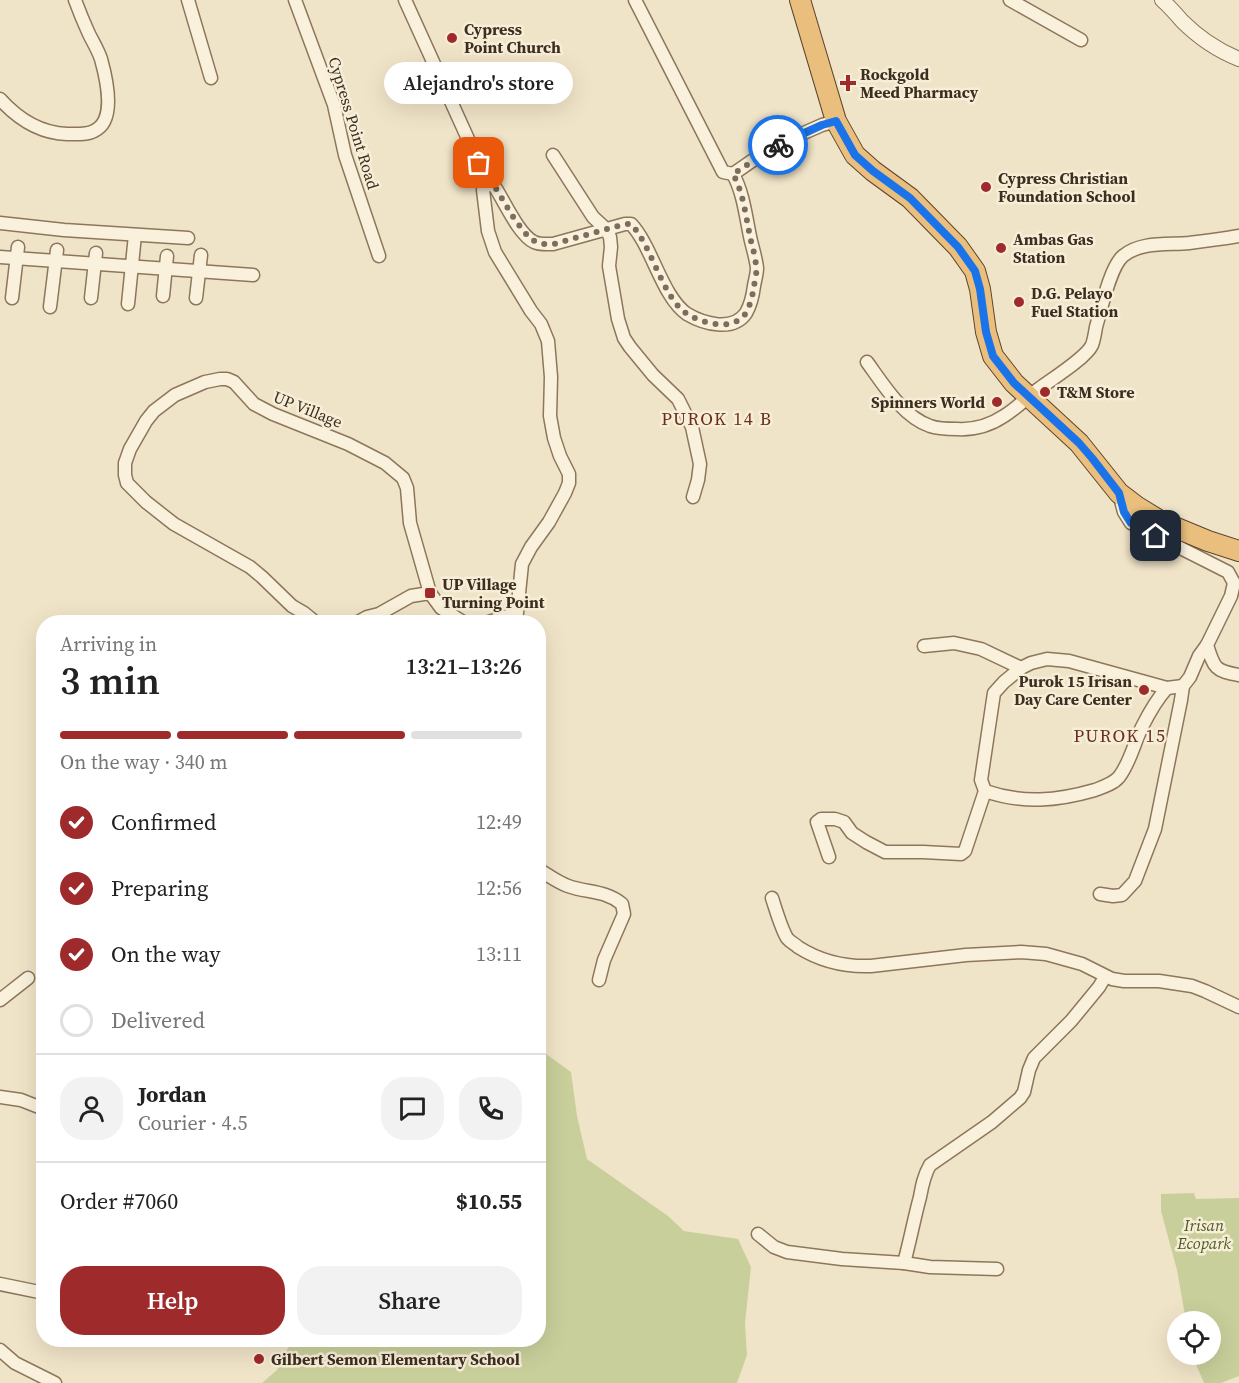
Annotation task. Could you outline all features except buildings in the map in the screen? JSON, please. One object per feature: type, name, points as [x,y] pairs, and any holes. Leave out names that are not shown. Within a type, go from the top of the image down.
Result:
[{"type":"highway","points":[[800,0],[836,121],[855,155],[910,198],[958,247],[975,271],[986,332],[993,356],[1014,383],[1079,443],[1119,493],[1136,506],[1162,522],[1239,551]]},
{"type":"street","points":[[0,99],[27,123],[58,134],[93,132],[101,127],[107,117],[106,82],[100,57],[75,0]]},
{"type":"street","points":[[188,0],[211,78]]},
{"type":"street","name":"Cypress Point Road","points":[[295,0],[334,105],[345,155],[379,256]]},
{"type":"street","points":[[405,0],[488,183],[495,187],[523,232],[534,242],[554,244],[629,224],[634,228],[680,308],[687,314],[711,323],[721,325],[738,321],[747,312],[757,267],[741,194],[733,174]]},
{"type":"street","points":[[635,0],[723,172],[733,174],[772,147],[836,121]]},
{"type":"street","points":[[1010,0],[1081,40]]},
{"type":"street","points":[[1162,0],[1199,35],[1226,54],[1239,59]]},
{"type":"street","points":[[553,155],[593,217],[606,229],[610,237],[609,266],[618,319],[624,338],[642,362],[678,399],[692,427],[700,464],[693,497]]},
{"type":"street","points":[[488,183],[483,190],[484,207],[488,231],[495,252],[531,311],[542,324],[548,341],[551,377],[550,416],[554,438],[568,474],[569,483],[549,522],[522,564],[518,615]]},
{"type":"street","points":[[0,224],[188,238]]},
{"type":"street","points":[[128,304],[135,235]]},
{"type":"street","points":[[867,362],[892,396],[910,415],[929,426],[945,429],[977,429],[1004,417],[1092,346],[1114,267],[1123,256],[1153,245],[1239,236]]},
{"type":"street","points":[[12,298],[17,252]]},
{"type":"street","points":[[0,257],[17,252],[95,258],[132,267],[167,263],[198,271],[253,275]]},
{"type":"street","points":[[50,308],[56,255]]},
{"type":"street","points":[[196,298],[201,255]]},
{"type":"street","points":[[91,298],[95,258]]},
{"type":"street","points":[[163,296],[167,263]]},
{"type":"street","name":"UP Village","points":[[306,615],[292,606],[250,567],[174,524],[146,502],[127,483],[124,475],[125,463],[130,448],[154,411],[175,395],[205,382],[227,379],[234,382],[254,404],[267,411],[348,444],[385,463],[403,478],[407,488],[410,523],[430,593],[441,608],[452,615]]},
{"type":"street","points":[[1100,894],[1122,895],[1135,881],[1155,829],[1183,686],[1207,645],[1231,596],[1234,583],[1228,572],[1131,523],[1124,512],[1119,493]]},
{"type":"street","points":[[375,615],[411,596],[430,593]]},
{"type":"street","points":[[924,646],[954,643],[981,649],[1020,668]]},
{"type":"street","points":[[1207,645],[1210,657],[1217,668],[1222,672],[1239,675]]},
{"type":"street","points":[[829,857],[817,822],[821,819],[835,819],[844,822],[852,833],[885,852],[961,854],[965,851],[986,791],[981,780],[994,693],[1020,668],[1047,659],[1069,661],[1167,688],[1183,686]]},
{"type":"street","points":[[986,791],[1000,796],[1047,800],[1104,787],[1118,779],[1142,727],[1167,688]]},
{"type":"street","points":[[546,874],[567,886],[607,894],[622,904],[624,914],[604,960],[599,980]]},
{"type":"street","points":[[772,898],[788,940],[821,958],[838,963],[871,966],[966,955],[1021,952],[1046,954],[1069,959],[1112,979],[1159,981],[1191,986],[1239,1007]]},
{"type":"street","points":[[904,1263],[927,1169],[992,1122],[1020,1098],[1034,1058],[1071,1021],[1105,977]]},
{"type":"street","points":[[0,1000],[28,978]]},
{"type":"street","points":[[0,1097],[21,1100],[36,1106]]},
{"type":"street","points":[[758,1234],[774,1247],[787,1252],[930,1267],[997,1269]]},
{"type":"street","points":[[0,1284],[36,1291]]},
{"type":"street","points":[[0,1350],[15,1363],[55,1383]]},
{"type":"green space","points":[[546,1054],[571,1072],[577,1116],[587,1159],[668,1216],[684,1231],[738,1239],[751,1267],[745,1323],[747,1355],[737,1383],[262,1383],[277,1370],[288,1347],[546,1347]]},
{"type":"green space","name":"Irisan Ecopark","points":[[1194,1193],[1196,1199],[1239,1198],[1239,1376],[1221,1383],[1204,1383],[1196,1365],[1221,1365],[1221,1311],[1184,1311],[1177,1270],[1161,1211],[1161,1194]]},
{"type":"way so far","points":[[479,163],[488,183],[495,187],[523,232],[534,242],[554,244],[631,224],[680,308],[697,319],[721,325],[738,321],[747,312],[757,267],[741,194],[733,174],[778,145]]},
{"type":"place","name":"Cypress Point Church","points":[[452,38]]},
{"type":"place","name":"Rockgold Meed Pharmacy","points":[[848,83]]},
{"type":"place","name":"Alejandro's store","points":[[479,163]]},
{"type":"place","name":"Cypress Christian Foundation School","points":[[986,187]]},
{"type":"place","name":"Ambas Gas Station","points":[[1001,248]]},
{"type":"place","name":"D.G. Pelayo Fuel Station","points":[[1019,302]]},
{"type":"place","name":"T&M Store","points":[[1045,392]]},
{"type":"place","name":"Spinners World","points":[[997,402]]},
{"type":"place","name":"UP Village Turning Point","points":[[430,593]]},
{"type":"place","name":"Purok 15 Irisan Day Care Center","points":[[1144,690]]},
{"type":"place","name":"Gilbert Semon Elementary School","points":[[259,1359]]},
{"type":"district","name":"PUROK 14 B","points":[[717,419]]},
{"type":"district","name":"PUROK 15","points":[[1120,736]]},
{"type":"route","points":[[778,145],[836,121],[855,155],[910,198],[958,247],[975,271],[986,332],[993,356],[1014,383],[1079,443],[1092,458],[1119,493],[1124,512],[1131,523],[1156,536]]}]
